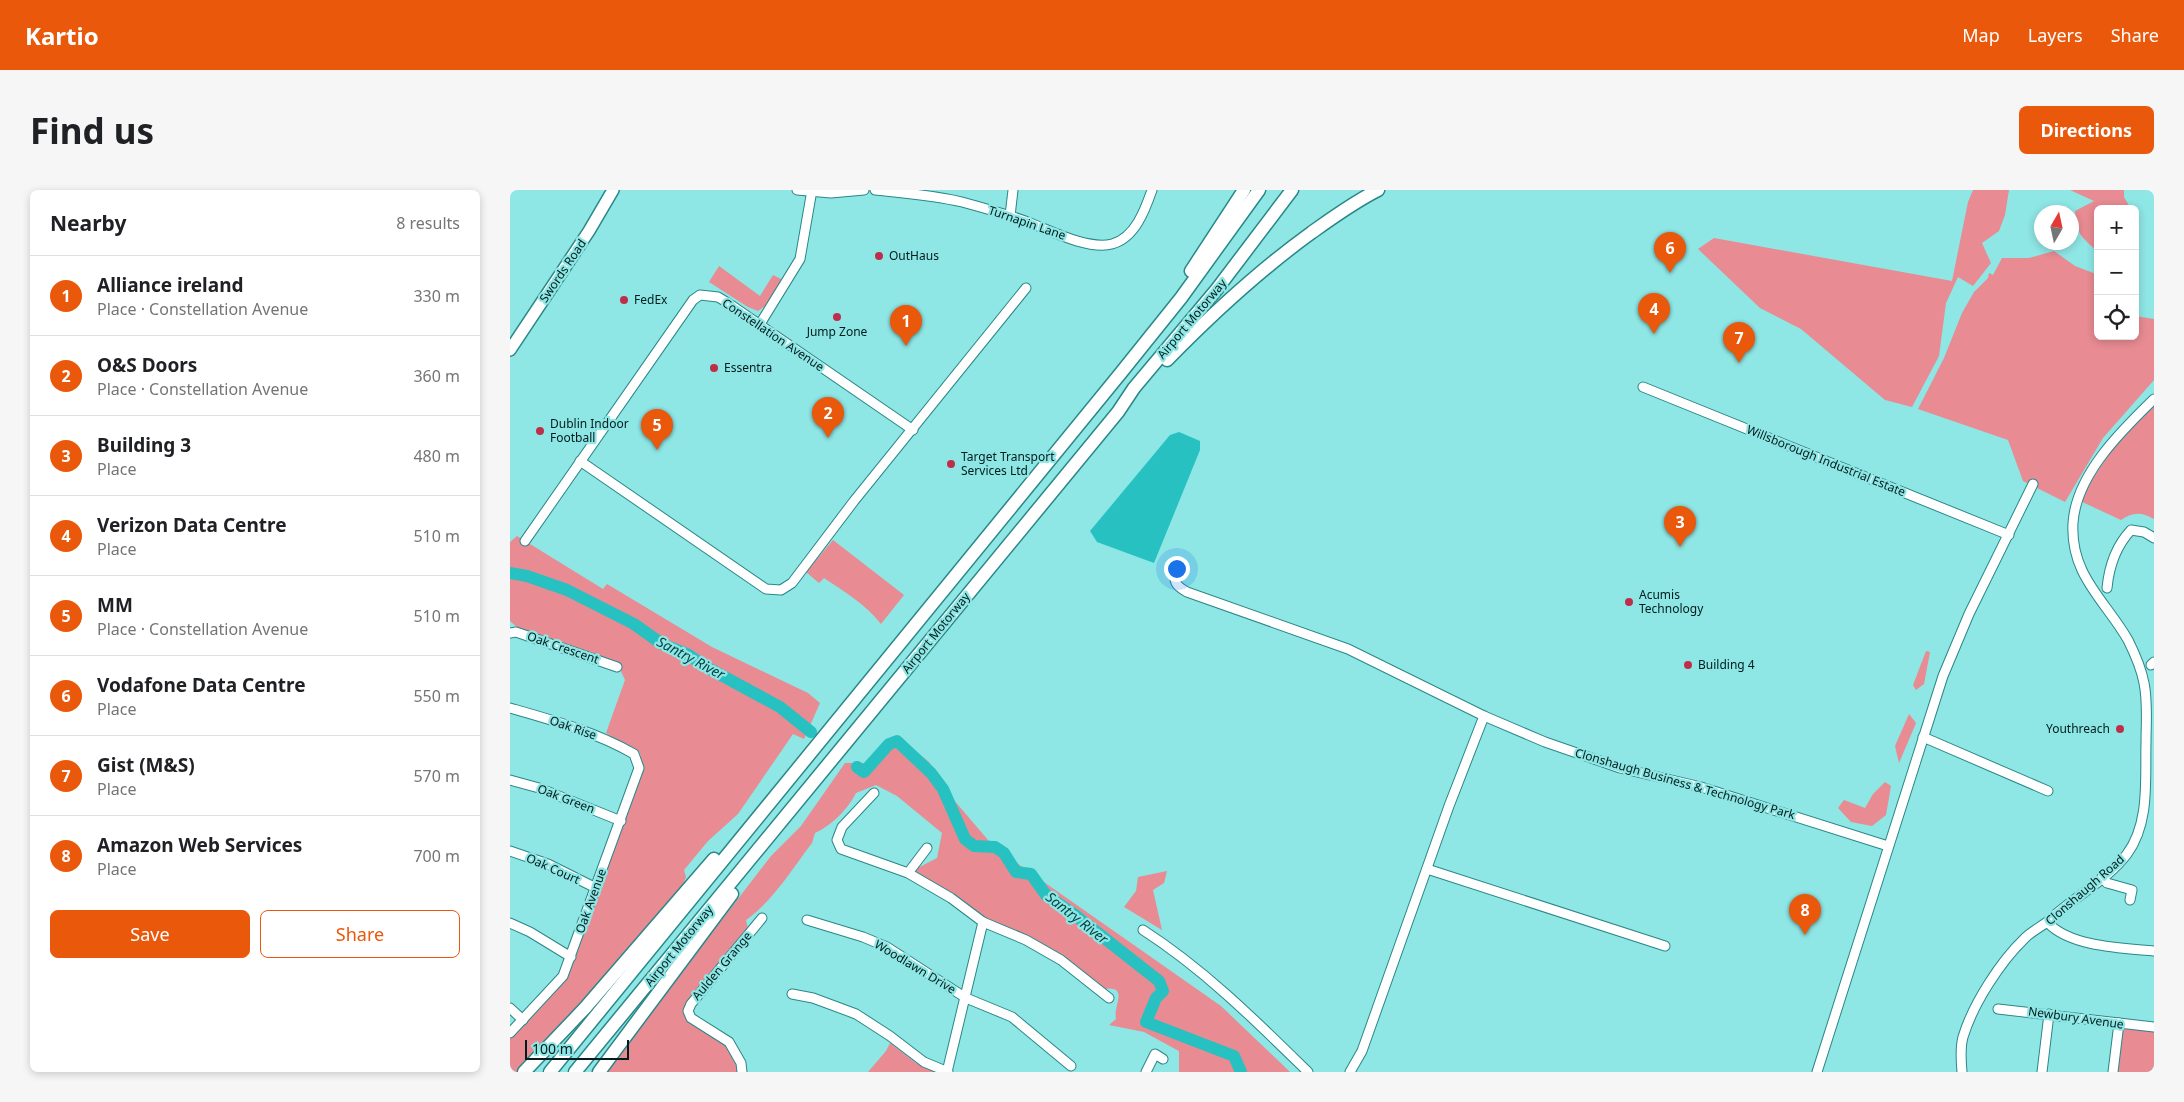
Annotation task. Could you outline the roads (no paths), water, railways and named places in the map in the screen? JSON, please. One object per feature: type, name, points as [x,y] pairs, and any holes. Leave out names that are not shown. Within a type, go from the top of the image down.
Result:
[{"type":"highway","points":[[1229,212],[1239,190]]},
{"type":"highway","points":[[1120,374],[1166,310],[1244,190]]},
{"type":"highway","name":"Airport Motorway","points":[[550,1072],[1120,374],[1181,298],[1259,190]]},
{"type":"highway","name":"Airport Motorway","points":[[575,1072],[1118,412],[1134,388],[1217,289],[1292,190]]},
{"type":"highway","points":[[1217,289],[1250,254],[1303,190]]},
{"type":"highway","points":[[1118,412],[1128,405],[1149,379],[1224,302],[1281,255],[1344,209],[1378,190]]},
{"type":"highway","points":[[524,1072],[584,1008],[719,853],[735,847]]},
{"type":"highway","points":[[599,1072],[736,889],[746,864]]},
{"type":"main road","name":"Swords Road","points":[[510,350],[590,231],[613,190]]},
{"type":"street","points":[[797,190],[864,190]]},
{"type":"street","name":"Turnapin Lane","points":[[875,190],[938,196],[1010,216],[1082,242],[1094,244],[1112,244],[1122,239],[1131,231],[1139,220],[1152,190]]},
{"type":"street","points":[[1010,216],[1013,190]]},
{"type":"street","points":[[760,324],[800,259],[812,191]]},
{"type":"street","points":[[580,461],[766,589],[781,590],[792,583],[854,501],[1026,288]]},
{"type":"street","name":"Constellation Avenue","points":[[525,541],[693,300],[700,295],[718,298],[760,324],[913,430]]},
{"type":"street","name":"Willsborough Industrial Estate","points":[[1643,387],[2008,535]]},
{"type":"street","name":"Clonshaugh Road","points":[[1962,1072],[1963,1038],[1969,1022],[1989,985],[2007,958],[2025,938],[2048,923],[2055,914],[2102,878],[2128,853],[2136,839],[2142,821],[2145,800],[2146,702],[2144,684],[2137,658],[2127,638],[2100,601],[2080,568],[2073,538],[2073,522],[2080,491],[2088,475],[2100,458],[2154,399]]},
{"type":"street","points":[[1817,1072],[1943,676],[1969,614],[2032,484]]},
{"type":"street","points":[[2107,588],[2111,567],[2123,539],[2131,530],[2144,532],[2154,538]]},
{"type":"street","name":"Clonshaugh Business & Technology Park","points":[[1177,569],[1175,582],[1178,588],[1348,649],[1484,716],[1545,742],[1620,768],[1701,787],[1888,846]]},
{"type":"street","name":"Oak Crescent","points":[[510,634],[516,632],[617,667]]},
{"type":"street","name":"Oak Rise","points":[[510,708],[552,720],[605,739],[634,754]]},
{"type":"street","points":[[1350,1072],[1362,1051],[1461,773],[1484,716]]},
{"type":"street","points":[[1923,737],[2048,791]]},
{"type":"street","name":"Oak Avenue","points":[[510,1033],[563,976],[639,768],[634,754]]},
{"type":"street","name":"Oak Green","points":[[510,780],[539,788],[621,821]]},
{"type":"street","points":[[874,792],[842,827],[837,840],[841,849],[908,873],[952,898],[984,922],[1026,940],[1061,960],[1109,998]]},
{"type":"street","points":[[908,873],[927,848]]},
{"type":"street","name":"Oak Court","points":[[510,851],[548,864],[596,888]]},
{"type":"street","points":[[1427,869],[1665,946]]},
{"type":"street","points":[[2102,878],[2108,883],[2132,890],[2130,900]]},
{"type":"street","name":"Aulden Grange","points":[[742,1072],[741,1063],[729,1042],[691,1018],[688,1010],[752,923],[762,918]]},
{"type":"street","name":"Woodlawn Drive","points":[[807,920],[863,937],[886,947],[966,998],[1012,1017],[1071,1066]]},
{"type":"street","points":[[792,994],[813,998],[856,1014],[890,1036],[924,1062],[947,1072],[984,922]]},
{"type":"street","points":[[510,923],[530,932],[571,957]]},
{"type":"street","points":[[2048,923],[2054,930],[2087,942],[2154,951]]},
{"type":"street","points":[[1143,930],[1171,948],[1214,982],[1308,1072]]},
{"type":"street","points":[[510,1008],[523,1020]]},
{"type":"street","name":"Newbury Avenue","points":[[1998,1009],[2154,1027]]},
{"type":"street","points":[[2042,1072],[2049,1014]]},
{"type":"street","points":[[2113,1072],[2119,1024]]},
{"type":"street","points":[[1146,1072],[1155,1054],[1163,1059]]},
{"type":"water","points":[[1179,432],[1200,441],[1200,450],[1154,563],[1097,542],[1090,531],[1170,435]]},
{"type":"waterway","name":"Santry River","points":[[510,573],[527,576],[567,590],[634,624],[662,644],[687,654],[708,668],[780,707],[811,732]]},
{"type":"waterway","name":"Santry River","points":[[857,767],[864,772],[889,744],[897,741],[931,773],[943,789],[965,839],[974,846],[995,847],[1004,853],[1016,872],[1031,874],[1046,895],[1075,915],[1159,981],[1163,991],[1156,998],[1146,1022],[1234,1056],[1241,1072]]},
{"type":"place","name":"OutHaus","points":[[879,256]]},
{"type":"place","name":"Vodafone Data Centre","points":[[1670,273]]},
{"type":"place","name":"FedEx","points":[[624,300]]},
{"type":"place","name":"Jump Zone","points":[[837,317]]},
{"type":"place","name":"Verizon Data Centre","points":[[1654,334]]},
{"type":"place","name":"Alliance ireland","points":[[906,346]]},
{"type":"place","name":"Gist (M&S)","points":[[1739,363]]},
{"type":"place","name":"Essentra","points":[[714,368]]},
{"type":"place","name":"Dublin Indoor Football","points":[[540,431]]},
{"type":"place","name":"O&S Doors","points":[[828,438]]},
{"type":"place","name":"MM","points":[[657,450]]},
{"type":"place","name":"Target Transport Services Ltd","points":[[951,464]]},
{"type":"place","name":"Building 3","points":[[1680,547]]},
{"type":"place","name":"Acumis Technology","points":[[1629,602]]},
{"type":"place","name":"Building 4","points":[[1688,665]]},
{"type":"place","name":"Youthreach","points":[[2120,729]]},
{"type":"place","name":"Amazon Web Services","points":[[1805,935]]}]
